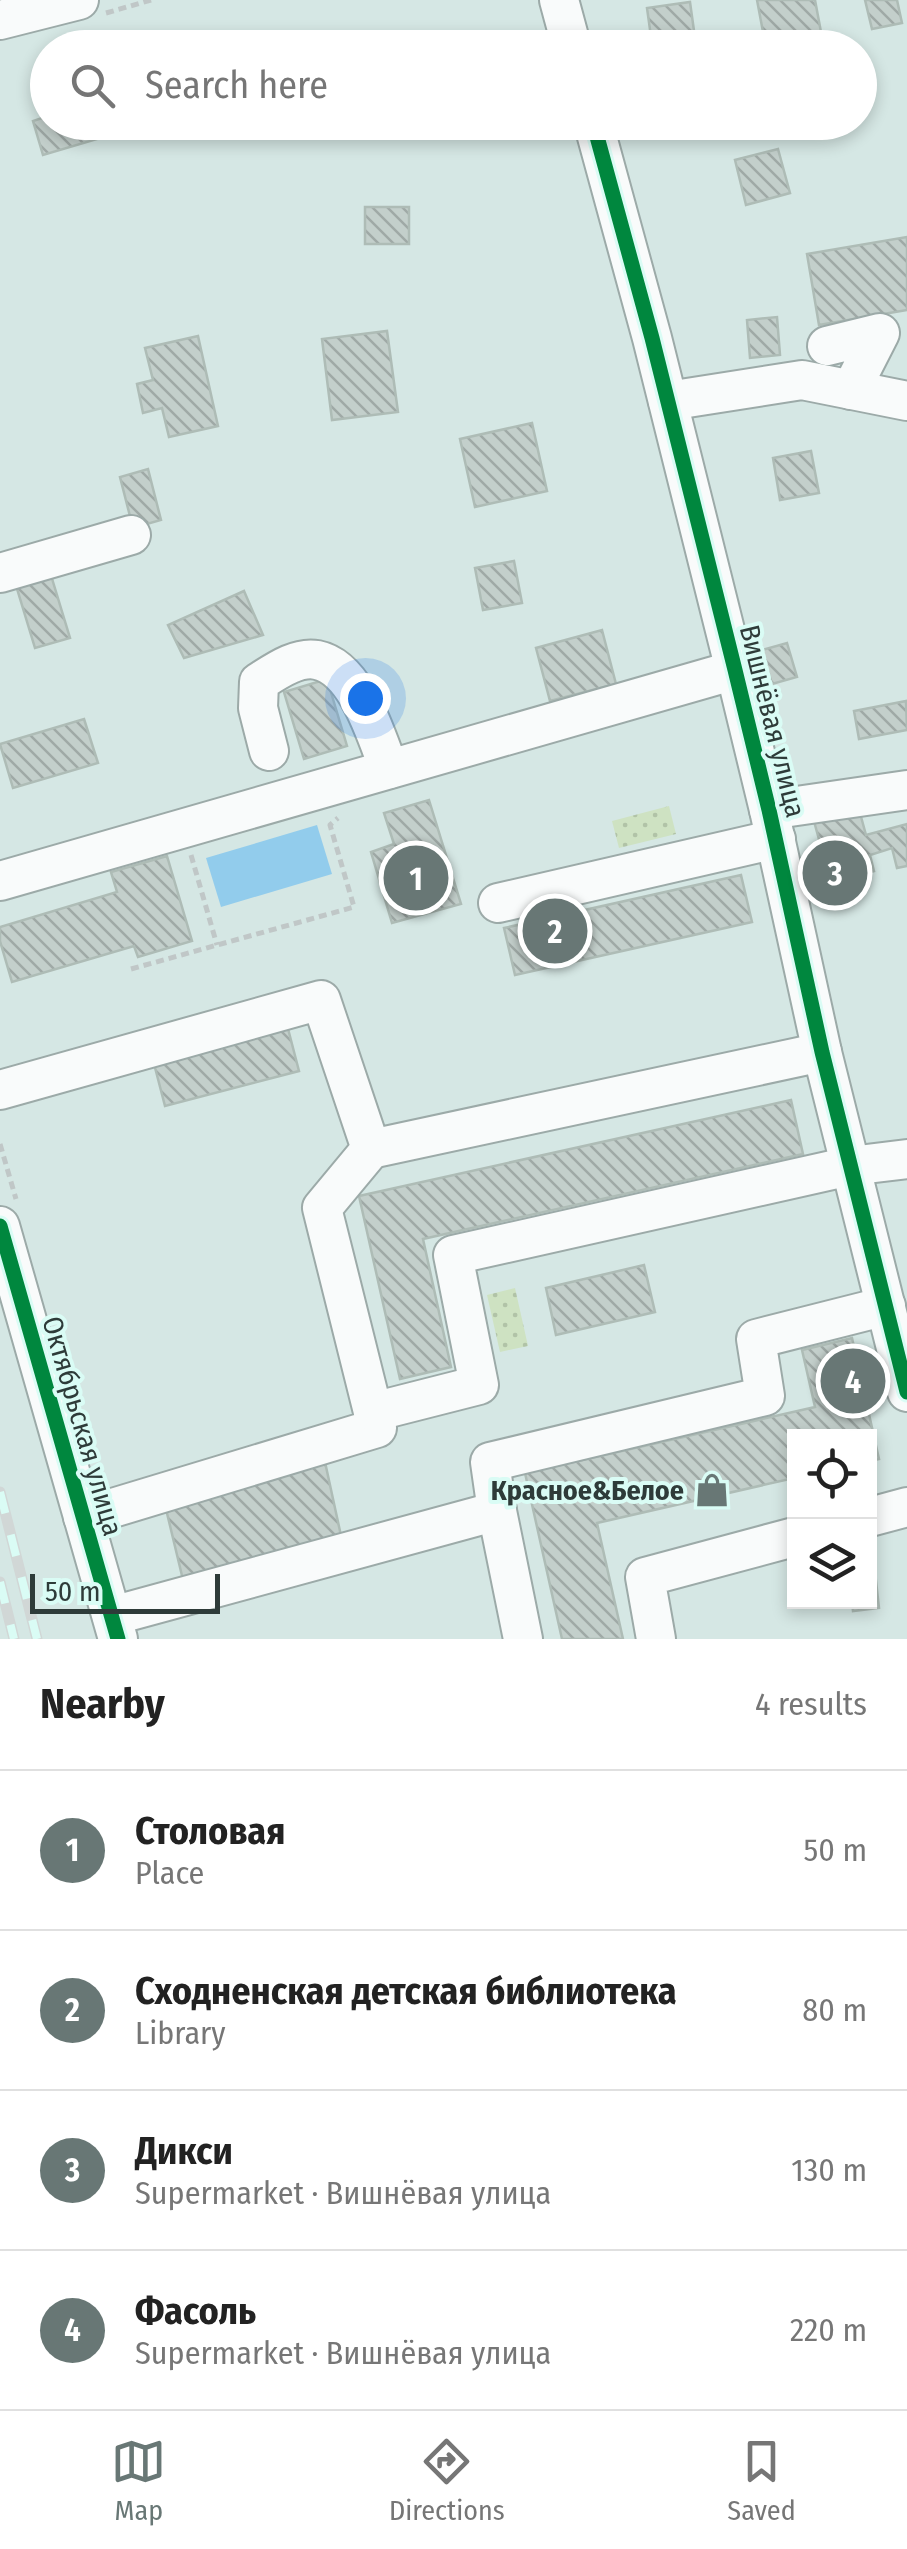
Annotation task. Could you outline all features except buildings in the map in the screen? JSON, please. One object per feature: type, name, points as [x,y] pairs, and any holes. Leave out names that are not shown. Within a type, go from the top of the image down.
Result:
[{"type":"street","points":[[0,20],[79,0]]},
{"type":"street","points":[[559,0],[567,30]]},
{"type":"street","name":"Вишнёвая улица","points":[[598,140],[735,670],[850,1166],[891,1285],[907,1392]]},
{"type":"street","points":[[851,390],[894,331]]},
{"type":"street","points":[[826,346],[894,331]]},
{"type":"street","points":[[668,402],[802,380],[907,401]]},
{"type":"street","points":[[0,574],[132,535]]},
{"type":"street","points":[[269,751],[258,708],[259,682],[288,664],[316,659],[342,672],[363,704],[389,769]]},
{"type":"street","points":[[0,881],[735,670]]},
{"type":"street","points":[[498,902],[907,790]]},
{"type":"street","points":[[0,1090],[320,1000],[371,1150]]},
{"type":"street","points":[[83,1516],[376,1428],[322,1208],[371,1150],[822,1052]]},
{"type":"street","points":[[373,1412],[479,1385],[453,1254],[850,1166],[907,1159]]},
{"type":"street","name":"Октябрьская улица","points":[[0,1226],[115,1628]]},
{"type":"street","points":[[524,1639],[490,1462],[765,1396],[756,1340],[891,1285]]},
{"type":"street","points":[[877,1516],[907,1508]]},
{"type":"street","points":[[115,1628],[497,1511]]},
{"type":"street","points":[[656,1639],[645,1577],[787,1539]]},
{"type":"path","points":[[131,968],[354,907],[330,825],[350,808],[343,782]]},
{"type":"path","points":[[190,852],[217,945]]},
{"type":"green space","points":[[669,806],[676,834],[619,848],[612,821]]},
{"type":"green space","points":[[515,1288],[528,1346],[500,1352],[487,1295]]},
{"type":"water","points":[[317,825],[332,874],[221,907],[206,858]]},
{"type":"railway","points":[[0,1492],[37,1639]]},
{"type":"railway","points":[[0,1582],[14,1639]]},
{"type":"cycle path","points":[[598,140],[735,670],[822,1052],[907,1392]]},
{"type":"cycle path","points":[[0,1226],[118,1639]]},
{"type":"place","name":"Дикси","points":[[835,873]]},
{"type":"place","name":"Столовая","points":[[416,878]]},
{"type":"place","name":"Сходненская детская библиотека","points":[[555,931]]},
{"type":"place","name":"Фасоль","points":[[853,1381]]},
{"type":"place","name":"Красное&Белое","points":[[712,1490]]}]
